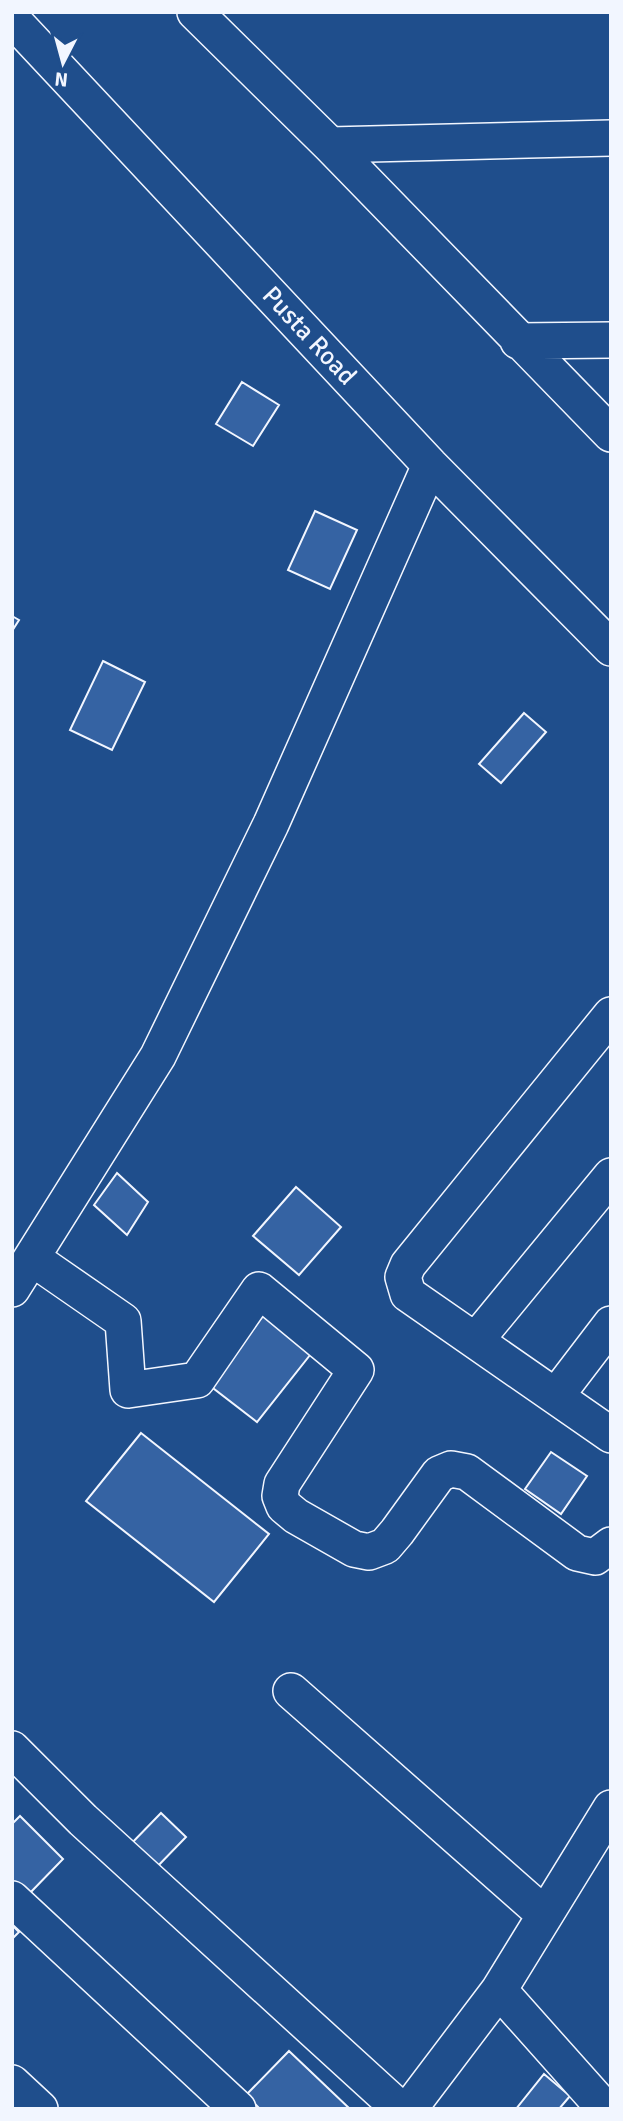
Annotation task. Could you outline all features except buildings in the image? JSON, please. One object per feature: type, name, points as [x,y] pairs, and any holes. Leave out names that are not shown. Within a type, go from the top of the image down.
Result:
[{"type":"street","points":[[195,12],[330,145],[611,434]]},
{"type":"street","name":"Pusta Road","points":[[12,19],[430,464],[611,648]]},
{"type":"street","points":[[330,145],[611,138]]},
{"type":"street","points":[[518,341],[611,340]]},
{"type":"street","points":[[12,1289],[158,1056],[271,824],[430,464]]},
{"type":"street","points":[[611,1015],[408,1265],[403,1277],[408,1294],[611,1435]]},
{"type":"street","points":[[476,1340],[611,1176]]},
{"type":"street","points":[[32,1258],[123,1321],[128,1390],[197,1380],[259,1290],[356,1370],[282,1484],[280,1496],[284,1506],[296,1516],[354,1549],[369,1552],[385,1546],[439,1474],[451,1469],[467,1472],[577,1553],[595,1558],[611,1545]]},
{"type":"street","points":[[556,1396],[611,1324]]},
{"type":"street","points":[[291,1691],[545,1915]]},
{"type":"street","points":[[12,1749],[83,1820],[400,2109]]},
{"type":"street","points":[[409,2109],[499,1990],[611,1808]]},
{"type":"street","points":[[12,1899],[238,2109]]},
{"type":"street","points":[[499,1990],[605,2109]]},
{"type":"street","points":[[12,2084],[40,2109]]}]
